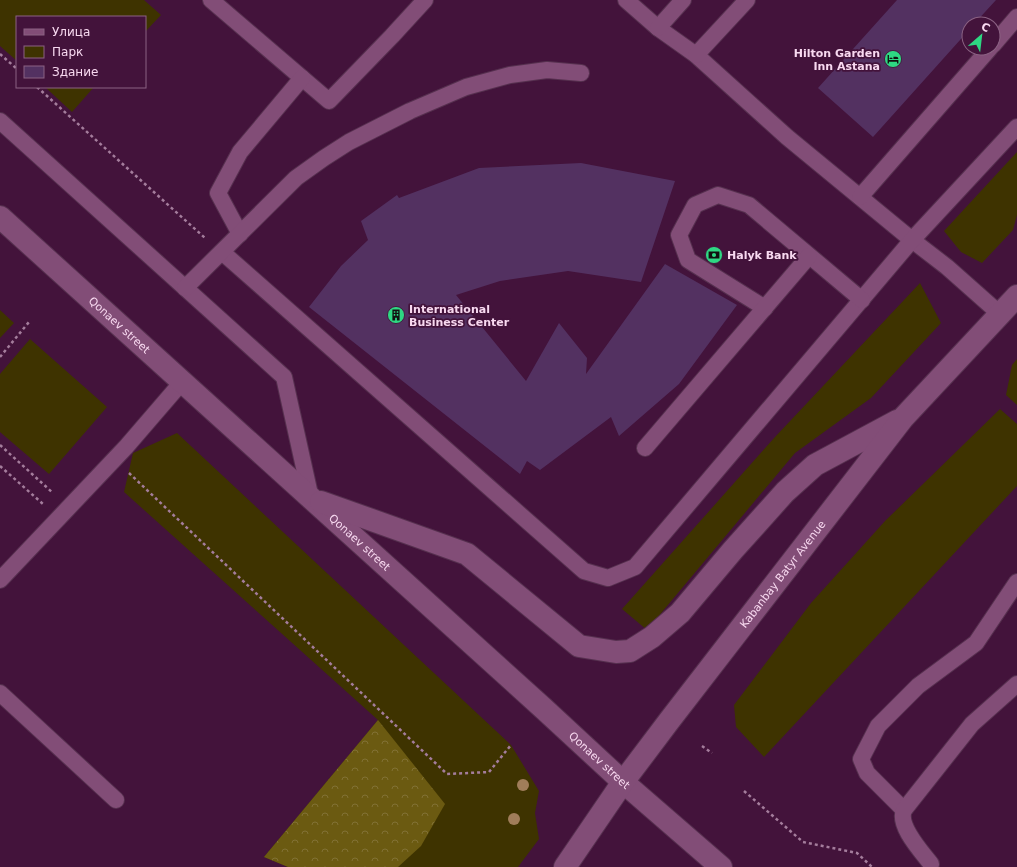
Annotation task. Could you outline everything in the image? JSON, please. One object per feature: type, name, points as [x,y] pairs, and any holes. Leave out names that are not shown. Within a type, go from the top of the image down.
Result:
[{"type":"main road","name":"Qonaev street","points":[[0,217],[623,782],[721,867]]},
{"type":"main road","name":"Kabanbay Batyr Avenue","points":[[565,867],[623,782],[903,418],[1017,296]]},
{"type":"main road","points":[[311,499],[467,554],[579,646],[616,652],[630,650],[652,637],[680,613],[733,550],[785,492],[815,465],[903,418]]},
{"type":"lane","points":[[211,0],[329,101],[392,36],[424,0]]},
{"type":"lane","points":[[626,0],[658,28],[696,55],[787,137],[947,267],[1000,314]]},
{"type":"lane","points":[[658,28],[683,0]]},
{"type":"lane","points":[[696,55],[747,0]]},
{"type":"lane","points":[[1001,35],[1017,17]]},
{"type":"lane","points":[[860,197],[983,56]]},
{"type":"lane","points":[[185,288],[296,178],[349,142],[410,111],[466,87],[510,75],[547,70],[581,73]]},
{"type":"lane","points":[[240,234],[218,193],[240,152],[302,78]]},
{"type":"lane","points":[[0,121],[284,377],[311,499]]},
{"type":"lane","points":[[222,252],[584,571],[608,578],[635,567],[912,240],[1017,126]]},
{"type":"lane","points":[[765,308],[688,260],[679,235],[695,205],[718,195],[749,206],[862,300]]},
{"type":"lane","points":[[645,448],[809,256]]},
{"type":"lane","points":[[0,580],[114,459],[182,382]]},
{"type":"lane","points":[[904,810],[867,773],[861,759],[867,750],[878,726],[918,686],[976,643],[1017,582]]},
{"type":"lane","points":[[932,866],[905,828],[902,814],[972,724],[1017,684]]},
{"type":"lane","points":[[0,693],[116,800]]},
{"type":"path","points":[[0,54],[16,68]]},
{"type":"path","points":[[38,88],[222,252]]},
{"type":"path","points":[[0,357],[28,322]]},
{"type":"path","points":[[0,445],[54,494]]},
{"type":"path","points":[[114,459],[447,774],[489,772],[511,745]]},
{"type":"path","points":[[0,466],[59,517]]},
{"type":"path","points":[[702,746],[712,754]]},
{"type":"path","points":[[744,791],[803,842],[857,853],[872,867]]},
{"type":"green space","points":[[0,0],[144,0],[161,15],[146,31],[146,16],[16,16],[16,60],[0,46]]},
{"type":"green space","points":[[46,88],[93,88],[72,112]]},
{"type":"green space","points":[[1017,152],[1017,215],[1013,230],[982,263],[961,252],[944,231]]},
{"type":"green space","points":[[920,283],[941,323],[871,398],[795,453],[647,630],[622,609],[775,437]]},
{"type":"green space","points":[[0,310],[14,323],[0,338]]},
{"type":"green space","points":[[30,339],[107,407],[49,474],[0,432],[0,374]]},
{"type":"green space","points":[[1017,359],[1017,405],[1006,395],[1012,365]]},
{"type":"green space","points":[[1000,409],[1017,424],[1017,486],[764,757],[736,727],[734,705],[811,603],[885,521]]},
{"type":"green space","points":[[177,433],[511,745],[539,791],[535,813],[539,839],[518,867],[288,867],[264,857],[378,720],[124,492],[133,453]]},
{"type":"green space","points":[[378,720],[445,804],[421,846],[398,867],[288,867],[264,857]]},
{"type":"building","name":"Hilton Garden Inn Astana","points":[[897,0],[996,0],[981,16],[961,16],[961,39],[873,137],[818,88]]},
{"type":"building","name":"International Business Center","points":[[581,163],[675,181],[641,282],[568,271],[500,281],[456,295],[526,381],[559,323],[587,358],[586,374],[665,264],[737,305],[679,384],[619,436],[611,417],[540,470],[527,461],[520,474],[309,307],[341,266],[368,240],[361,221],[397,195],[399,198],[479,168]]},
{"type":"place","name":"Hilton Garden Inn Astana","points":[[893,59]]},
{"type":"place","name":"Halyk Bank","points":[[714,255]]},
{"type":"place","name":"International Business Center","points":[[396,315]]}]
